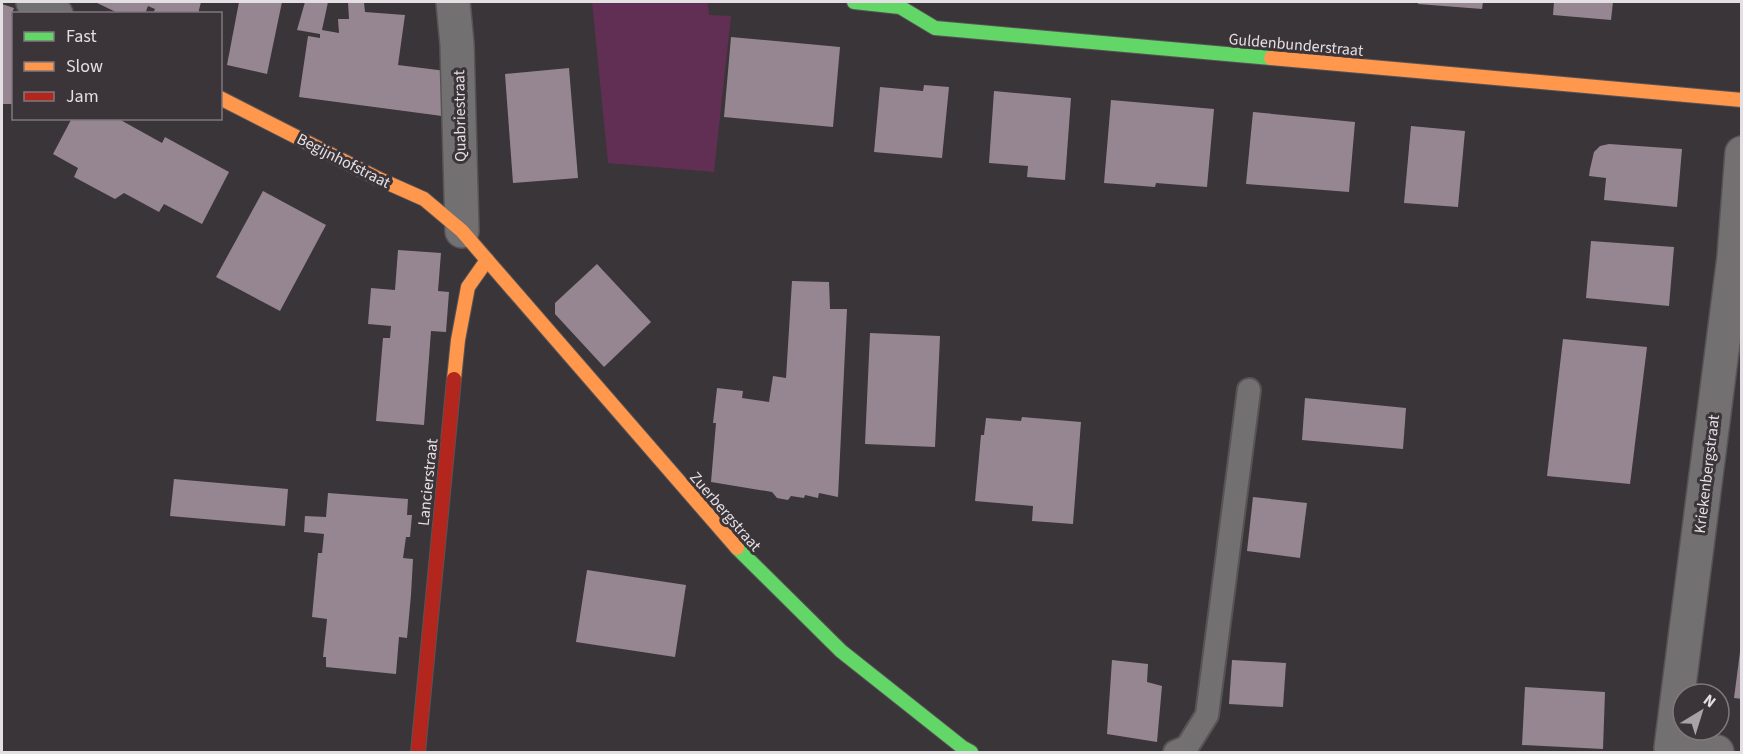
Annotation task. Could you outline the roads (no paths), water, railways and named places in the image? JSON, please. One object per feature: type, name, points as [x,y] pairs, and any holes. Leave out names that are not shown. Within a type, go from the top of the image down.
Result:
[{"type":"street","points":[[33,2],[52,12]]},
{"type":"street","name":"Quabriestraat","points":[[453,2],[457,44],[462,231]]},
{"type":"street","name":"Guldenbunderstraat","points":[[854,2],[900,7],[935,28],[1742,100]]},
{"type":"street","name":"Begijnhofstraat","points":[[222,99],[424,199],[462,231]]},
{"type":"street","name":"Kriekenbergstraat","points":[[1717,753],[1671,748],[1738,258],[1742,153]]},
{"type":"street","points":[[462,231],[487,260]]},
{"type":"street","name":"Lancierstraat","points":[[418,753],[458,340],[468,287],[487,260]]},
{"type":"street","name":"Zuerbergstraat","points":[[487,260],[747,560],[841,651],[971,753]]},
{"type":"lane","points":[[1175,753],[1187,747],[1207,715],[1249,390]]}]
